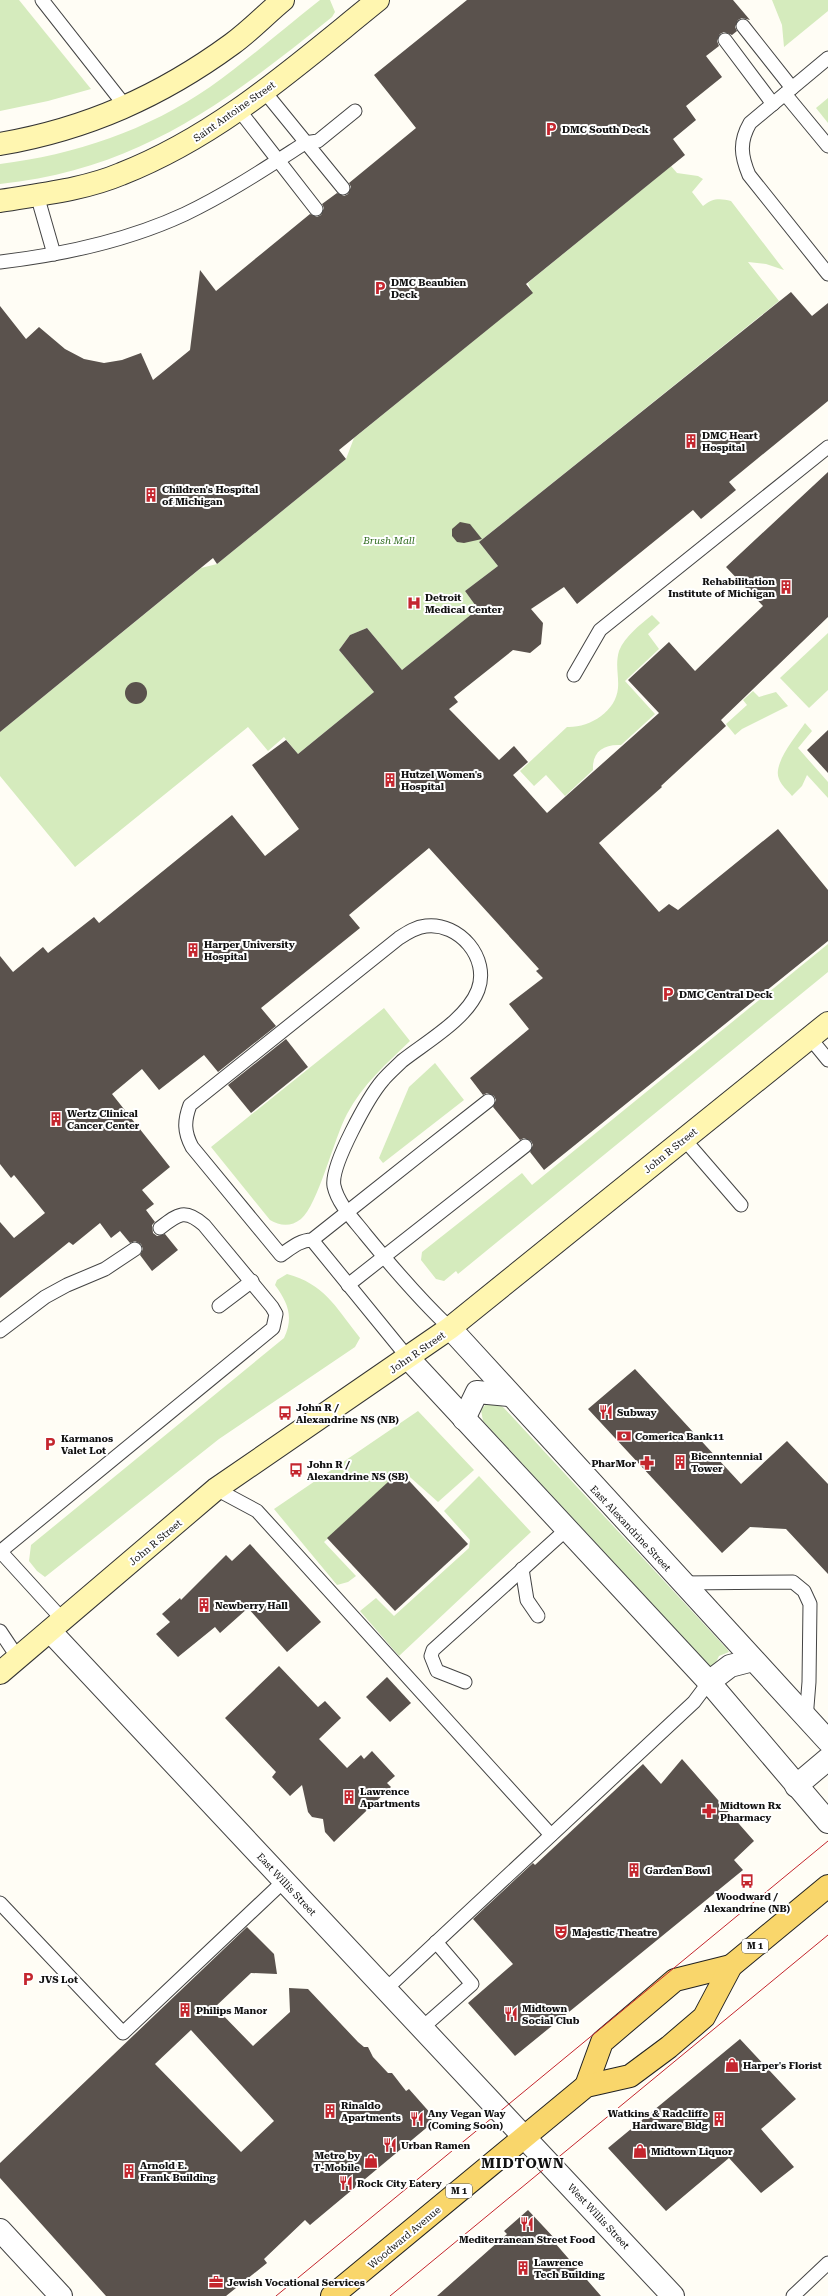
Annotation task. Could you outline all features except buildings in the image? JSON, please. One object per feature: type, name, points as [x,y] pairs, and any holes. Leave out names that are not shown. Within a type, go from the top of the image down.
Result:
[{"type":"main road","name":"Woodward Avenue","points":[[332,2296],[586,2086],[630,2076],[669,2047],[704,2018],[731,1966],[828,1886]]},
{"type":"main road","name":"Woodward Avenue","points":[[586,2086],[602,2042],[675,1980],[731,1966]]},
{"type":"street","points":[[0,144],[55,131],[126,107],[160,91],[233,43],[283,0]]},
{"type":"street","name":"Saint Antoine Street","points":[[0,201],[83,186],[121,174],[184,146],[239,110],[264,91],[364,4]]},
{"type":"street","name":"John R Street","points":[[0,1673],[216,1489],[409,1359],[450,1328],[828,1024]]},
{"type":"street","name":"East Alexandrine Street","points":[[450,1328],[509,1395],[681,1583],[828,1741]]},
{"type":"street","points":[[409,1359],[709,1682],[828,1822]]},
{"type":"street","points":[[464,1419],[477,1392],[509,1395]]},
{"type":"street","name":"East Willis Street","points":[[57,1626],[284,1880],[524,2137]]},
{"type":"street","points":[[709,1682],[730,1666],[753,1660]]},
{"type":"street","points":[[796,1786],[828,1759]]},
{"type":"street","name":"West Willis Street","points":[[524,2137],[673,2296]]},
{"type":"street","points":[[0,2230],[61,2296]]},
{"type":"lane","points":[[42,0],[126,107]]},
{"type":"lane","points":[[743,26],[828,146]]},
{"type":"lane","points":[[725,40],[773,104]]},
{"type":"lane","points":[[828,58],[750,123],[743,135],[741,149],[743,162],[749,175],[828,274]]},
{"type":"lane","points":[[264,91],[343,188]]},
{"type":"lane","points":[[239,110],[316,210]]},
{"type":"lane","points":[[0,262],[54,254],[106,242],[183,215],[224,194],[305,143],[318,141],[355,111]]},
{"type":"lane","points":[[37,195],[54,254]]},
{"type":"lane","points":[[574,675],[600,630],[828,447]]},
{"type":"lane","points":[[450,1328],[424,1304],[385,1258],[348,1212],[340,1200],[334,1185],[335,1172],[346,1143],[382,1080],[462,1014],[472,1002],[479,988],[481,972],[477,957],[469,943],[457,933],[443,927],[428,926],[412,929],[399,938],[190,1105],[185,1127],[192,1147],[281,1255],[305,1240],[312,1240],[348,1212],[488,1100]]},
{"type":"lane","points":[[810,1038],[828,1060]]},
{"type":"lane","points":[[684,1139],[741,1205]]},
{"type":"lane","points":[[348,1285],[385,1258],[525,1146]]},
{"type":"lane","points":[[57,1626],[0,1551],[273,1328],[276,1314],[252,1281],[195,1217],[187,1213],[177,1216],[160,1228]]},
{"type":"lane","points":[[312,1240],[409,1359]]},
{"type":"lane","points":[[0,1331],[45,1297],[67,1285],[105,1269],[135,1249]]},
{"type":"lane","points":[[219,1306],[252,1281]]},
{"type":"lane","points":[[216,1489],[257,1511],[551,1835]]},
{"type":"lane","points":[[465,1682],[437,1671],[431,1656],[433,1650],[567,1530]]},
{"type":"lane","points":[[522,1569],[527,1600],[538,1616]]},
{"type":"lane","points":[[681,1583],[793,1582],[804,1591],[810,1604],[809,1682],[806,1719]]},
{"type":"lane","points":[[0,1631],[18,1658]]},
{"type":"lane","points":[[386,1989],[694,1702],[709,1682]]},
{"type":"lane","points":[[0,1903],[123,2033],[284,1880]]},
{"type":"lane","points":[[422,2028],[472,1984],[436,1942]]},
{"type":"lane","points":[[793,2296],[828,2263]]},
{"type":"green space","points":[[0,0],[19,0],[91,89],[48,101],[0,111]]},
{"type":"green space","points":[[320,0],[330,0],[335,12],[332,17],[255,77],[179,127],[139,147],[96,164],[50,176],[0,184],[0,164],[55,154],[110,138],[136,128],[186,102],[210,87],[238,66]]},
{"type":"green space","points":[[772,0],[828,0],[828,11],[784,47],[782,25]]},
{"type":"green space","points":[[828,98],[828,123],[816,108]]},
{"type":"green space","name":"Brush Mall","points":[[671,166],[677,173],[698,176],[703,179],[692,192],[703,206],[716,199],[731,201],[784,270],[766,264],[748,262],[779,301],[479,542],[498,566],[465,591],[478,609],[402,670],[367,628],[350,635],[339,650],[374,692],[298,754],[284,737],[268,751],[248,727],[75,867],[0,776],[0,732],[201,568],[217,564],[346,459],[354,438],[532,293],[528,283]]},
{"type":"green space","points":[[652,615],[660,623],[648,634],[659,649],[625,681],[655,714],[621,745],[609,746],[600,750],[594,758],[593,770],[565,796],[546,775],[534,786],[520,771],[567,727],[584,725],[600,717],[607,711],[616,697],[618,688],[617,661],[619,651],[625,640]]},
{"type":"green space","points":[[828,633],[828,690],[809,708],[780,678]]},
{"type":"green space","points":[[753,691],[759,697],[776,692],[788,706],[742,729],[735,735],[726,724],[747,705],[743,700]]},
{"type":"green space","points":[[805,723],[812,731],[798,748],[828,782],[828,798],[807,775],[802,786],[792,796],[779,779],[779,766],[782,758],[791,742]]},
{"type":"green space","points":[[828,944],[828,972],[458,1274],[456,1271],[444,1281],[436,1279],[421,1260],[422,1252],[522,1173],[532,1185]]},
{"type":"green space","points":[[384,1008],[410,1041],[376,1075],[353,1103],[342,1125],[314,1200],[301,1219],[297,1222],[286,1225],[270,1220],[211,1147]]},
{"type":"green space","points":[[435,1063],[464,1100],[383,1163],[379,1158],[409,1087]]},
{"type":"green space","points":[[287,1274],[300,1278],[320,1290],[328,1297],[360,1338],[355,1347],[219,1439],[45,1577],[37,1571],[29,1561],[31,1545],[284,1338],[289,1323],[288,1310],[275,1285],[277,1280]]},
{"type":"green space","points":[[486,1404],[499,1404],[504,1408],[727,1649],[729,1652],[719,1656],[714,1666],[710,1666],[483,1421],[481,1410]]},
{"type":"green space","points":[[418,1411],[474,1470],[438,1502],[402,1470],[324,1542],[356,1576],[348,1582],[337,1585],[274,1509]]},
{"type":"green space","points":[[479,1476],[531,1532],[399,1656],[360,1611],[376,1598],[394,1616],[469,1548],[470,1540],[444,1511]]},
{"type":"tram line","points":[[276,2296],[828,1841]]},
{"type":"tram line","points":[[390,2296],[828,1935]]},
{"type":"place","name":"DMC South Deck","points":[[551,129]]},
{"type":"place","name":"DMC Beaubien Deck","points":[[380,288]]},
{"type":"place","name":"DMC Heart Hospital","points":[[691,441]]},
{"type":"place","name":"Children's Hospital of Michigan","points":[[151,495]]},
{"type":"place","name":"Rehabilitation Institute of Michigan","points":[[786,587]]},
{"type":"place","name":"Detroit Medical Center","points":[[414,603]]},
{"type":"place","name":"Hutzel Women's Hospital","points":[[390,780]]},
{"type":"place","name":"Harper University Hospital","points":[[193,950]]},
{"type":"place","name":"DMC Central Deck","points":[[668,994]]},
{"type":"place","name":"Wertz Clinical Cancer Center","points":[[56,1119]]},
{"type":"place","name":"Subway","points":[[606,1412]]},
{"type":"place","name":"John R / Alexandrine NS (NB)","points":[[285,1413]]},
{"type":"place","name":"Comerica Bank11","points":[[624,1436]]},
{"type":"place","name":"Karmanos Valet Lot","points":[[50,1444]]},
{"type":"place","name":"Bicenntennial Tower","points":[[680,1462]]},
{"type":"place","name":"PharMor","points":[[647,1463]]},
{"type":"place","name":"John R / Alexandrine NS (SB)","points":[[296,1470]]},
{"type":"place","name":"Newberry Hall","points":[[204,1605]]},
{"type":"place","name":"Lawrence Apartments","points":[[349,1797]]},
{"type":"place","name":"Midtown Rx Pharmacy","points":[[709,1811]]},
{"type":"place","name":"Garden Bowl","points":[[634,1870]]},
{"type":"place","name":"Woodward / Alexandrine (NB)","points":[[747,1881]]},
{"type":"place","name":"Majestic Theatre","points":[[561,1932]]},
{"type":"place","name":"JVS Lot","points":[[28,1979]]},
{"type":"place","name":"Philips Manor","points":[[185,2010]]},
{"type":"place","name":"Midtown Social Club","points":[[511,2014]]},
{"type":"place","name":"Harper's Florist","points":[[732,2065]]},
{"type":"place","name":"Rinaldo Apartments","points":[[330,2111]]},
{"type":"place","name":"Any Vegan Way (Coming Soon)","points":[[417,2119]]},
{"type":"place","name":"Watkins & Radcliffe Hardware Bldg","points":[[719,2119]]},
{"type":"place","name":"Urban Ramen","points":[[390,2145]]},
{"type":"place","name":"Midtown Liquor","points":[[640,2151]]},
{"type":"place","name":"Metro by T-Mobile","points":[[371,2161]]},
{"type":"place","name":"Arnold E. Frank Building","points":[[129,2171]]},
{"type":"place","name":"Rock City Eatery","points":[[346,2183]]},
{"type":"place","name":"Mediterranean Street Food","points":[[527,2224]]},
{"type":"place","name":"Lawrence Tech Building","points":[[523,2268]]},
{"type":"place","name":"Jewish Vocational Services","points":[[216,2282]]},
{"type":"district","name":"MIDTOWN","points":[[523,2163]]}]
